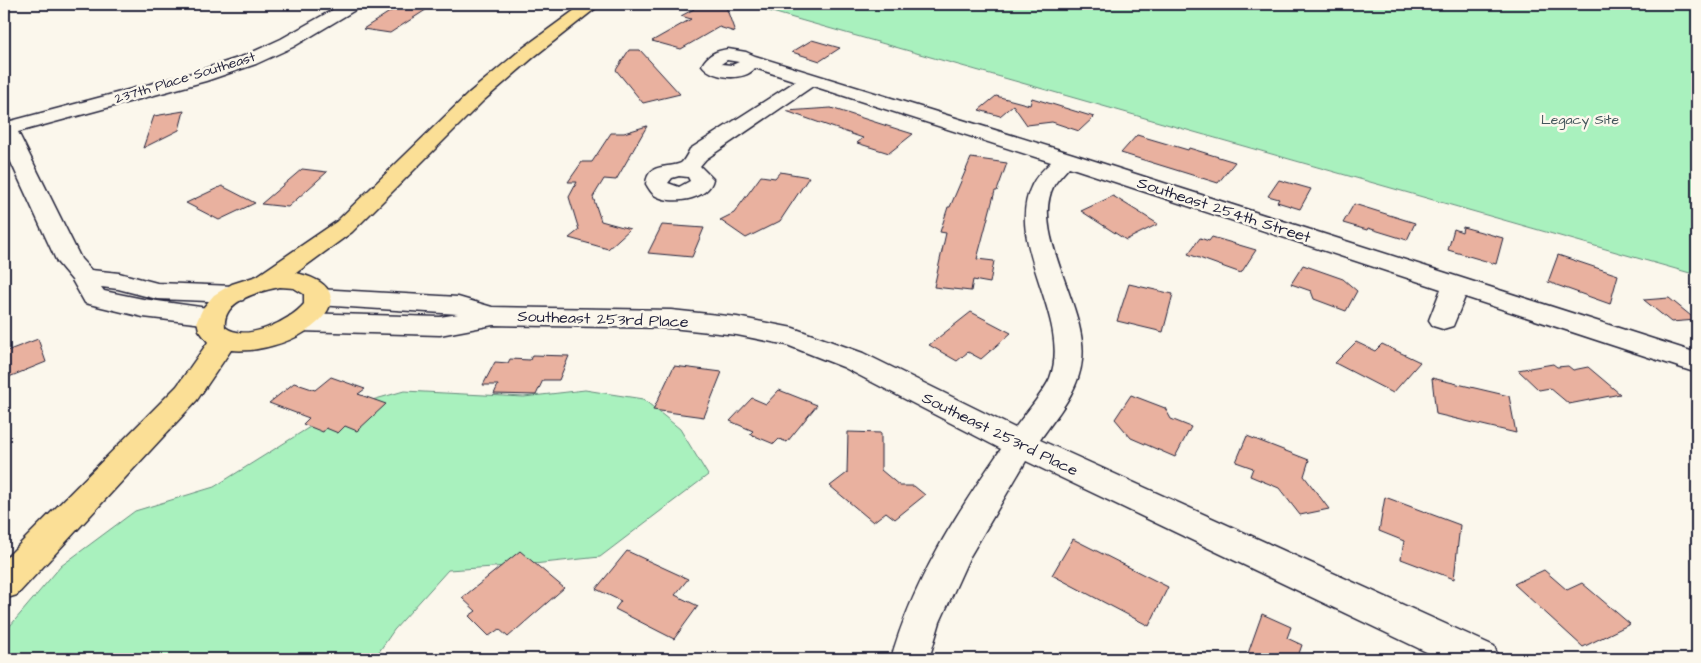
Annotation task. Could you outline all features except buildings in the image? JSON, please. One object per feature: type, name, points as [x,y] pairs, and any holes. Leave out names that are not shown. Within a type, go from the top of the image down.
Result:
[{"type":"main road","points":[[187,394],[218,327],[220,305],[234,294],[267,281],[344,226],[476,97],[529,52],[593,4]]},
{"type":"main road","points":[[218,327],[249,341],[284,331],[300,322],[317,304],[315,291],[344,226]]},
{"type":"main road","points":[[267,281],[292,279],[315,291]]},
{"type":"main road","points":[[4,584],[187,394],[263,338]]},
{"type":"street","name":"237th Place Southeast","points":[[5,127],[199,76],[250,60],[287,43],[354,4]]},
{"type":"street","name":"Southeast 254th Street","points":[[749,60],[1065,159],[1697,363]]},
{"type":"street","points":[[687,169],[698,154],[811,79]]},
{"type":"street","points":[[5,127],[70,262],[83,276],[94,297],[218,327]]},
{"type":"street","points":[[910,659],[938,584],[959,541],[1020,445],[1064,381],[1069,351],[1063,316],[1042,247],[1037,205],[1043,186],[1065,159]]},
{"type":"street","points":[[83,276],[120,281],[157,291],[234,294]]},
{"type":"street","points":[[1443,320],[1456,285]]},
{"type":"street","name":"Southeast 253rd Place","points":[[315,291],[458,305],[493,316]]},
{"type":"street","name":"Southeast 253rd Place","points":[[300,322],[440,326],[493,316],[671,319],[737,326],[793,337],[853,360],[1020,445],[1470,657]]},
{"type":"green space","name":"Legacy Site","points":[[744,4],[1697,4],[1697,275]]},
{"type":"green space","points":[[585,390],[643,399],[680,429],[708,475],[600,557],[448,570],[394,630],[374,659],[4,659],[4,633],[61,566],[135,511],[214,487],[337,410],[404,391],[524,397]]}]
